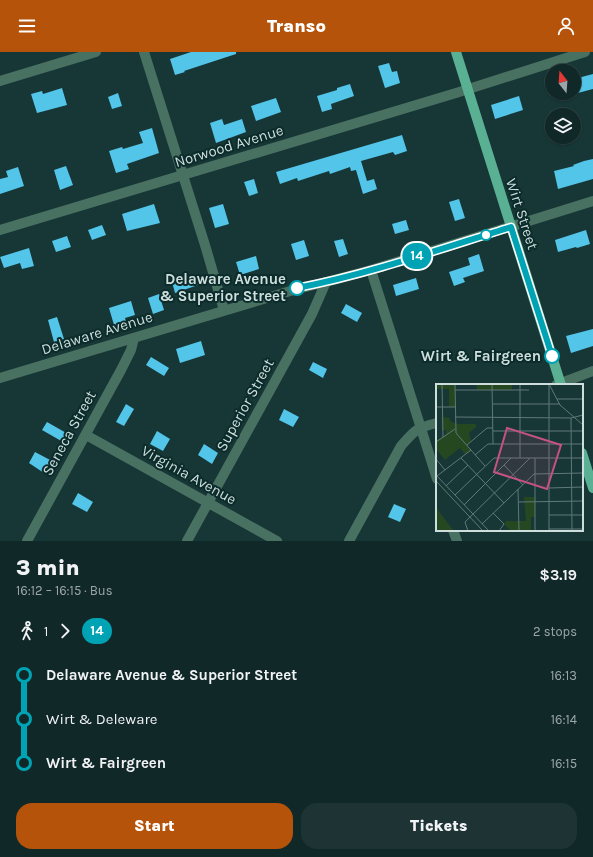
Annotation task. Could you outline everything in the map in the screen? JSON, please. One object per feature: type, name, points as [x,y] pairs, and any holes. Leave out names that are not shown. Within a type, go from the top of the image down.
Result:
[{"type":"main road","name":"Wirt Street","points":[[456,52],[559,384]]},
{"type":"main road","points":[[583,456],[593,488]]},
{"type":"street","points":[[0,81],[96,52]]},
{"type":"street","points":[[144,52],[224,310]]},
{"type":"street","name":"Norwood Avenue","points":[[0,230],[585,52]]},
{"type":"street","name":"Delaware Avenue","points":[[0,378],[297,288],[371,270],[593,202]]},
{"type":"street","points":[[371,270],[436,476]]},
{"type":"street","name":"Superior Street","points":[[187,541],[312,314],[326,282]]},
{"type":"street","name":"Seneca Street","points":[[27,541],[86,436],[131,350],[134,338]]},
{"type":"street","points":[[559,384],[593,371]]},
{"type":"street","points":[[349,541],[402,446],[412,433],[420,427],[436,423]]},
{"type":"street","name":"Virginia Avenue","points":[[86,436],[277,541]]},
{"type":"street","points":[[453,531],[457,541]]},
{"type":"building","points":[[191,52],[236,52],[236,54],[175,75],[170,59]]},
{"type":"building","points":[[389,63],[392,72],[397,71],[400,83],[385,88],[378,66]]},
{"type":"building","points":[[593,74],[593,89],[581,92],[581,77]]},
{"type":"building","points":[[350,84],[354,96],[331,104],[332,109],[322,112],[317,96]]},
{"type":"building","points":[[62,88],[67,105],[37,113],[31,94],[42,91],[43,94]]},
{"type":"building","points":[[118,93],[122,106],[112,109],[108,97]]},
{"type":"building","points":[[519,96],[523,110],[495,119],[491,105]]},
{"type":"building","points":[[276,98],[281,112],[256,121],[251,106]]},
{"type":"building","points":[[222,119],[224,125],[242,119],[246,132],[216,143],[210,123]]},
{"type":"building","points":[[152,128],[159,153],[127,164],[129,169],[116,173],[109,151],[122,147],[123,149],[143,143],[139,132]]},
{"type":"building","points":[[402,135],[407,151],[395,155],[393,152],[361,161],[367,181],[374,179],[377,189],[363,194],[356,170],[351,171],[350,167],[330,174],[329,171],[298,181],[297,178],[280,184],[276,172]]},
{"type":"building","points":[[593,159],[593,179],[558,189],[554,171]]},
{"type":"building","points":[[66,166],[73,185],[60,190],[54,170]]},
{"type":"building","points":[[18,167],[24,186],[0,194],[0,179],[8,177],[6,171]]},
{"type":"building","points":[[254,179],[258,193],[249,196],[244,182]]},
{"type":"building","points":[[459,199],[465,218],[455,221],[449,202]]},
{"type":"building","points":[[154,204],[160,223],[127,231],[122,214]]},
{"type":"building","points":[[223,204],[229,224],[215,228],[209,208]]},
{"type":"building","points":[[406,220],[409,230],[395,234],[392,224]]},
{"type":"building","points":[[102,225],[106,235],[92,240],[88,230]]},
{"type":"building","points":[[586,230],[590,244],[558,252],[555,240]]},
{"type":"building","points":[[67,236],[71,247],[56,252],[52,241]]},
{"type":"building","points":[[343,239],[348,254],[339,257],[334,241]]},
{"type":"building","points":[[304,240],[309,256],[296,260],[291,244]]},
{"type":"building","points":[[29,248],[34,266],[22,269],[20,263],[4,268],[0,257]]},
{"type":"building","points":[[479,254],[484,271],[463,278],[465,282],[454,286],[449,272],[470,265],[468,258]]},
{"type":"building","points":[[256,256],[259,269],[240,275],[236,262]]},
{"type":"building","points":[[195,275],[198,285],[175,293],[172,282]]},
{"type":"building","points":[[416,278],[419,289],[396,296],[393,285]]},
{"type":"building","points":[[159,294],[164,310],[153,314],[148,298]]},
{"type":"building","points":[[131,301],[135,315],[125,318],[126,322],[114,325],[109,308]]},
{"type":"building","points":[[346,304],[362,313],[357,322],[341,313]]},
{"type":"building","points":[[57,317],[64,339],[54,342],[48,320]]},
{"type":"building","points":[[593,329],[593,346],[571,353],[566,336]]},
{"type":"building","points":[[201,341],[205,355],[180,363],[176,349]]},
{"type":"building","points":[[151,357],[169,368],[164,376],[146,365]]},
{"type":"building","points":[[313,362],[327,369],[323,378],[309,370]]},
{"type":"building","points":[[126,404],[134,409],[124,426],[116,422]]},
{"type":"building","points":[[284,409],[299,417],[293,427],[279,420]]},
{"type":"building","points":[[47,422],[68,434],[63,442],[42,430]]},
{"type":"building","points":[[157,431],[170,439],[163,451],[150,444]]},
{"type":"building","points":[[204,444],[218,453],[212,464],[198,455]]},
{"type":"building","points":[[35,452],[52,461],[44,473],[29,463]]},
{"type":"building","points":[[78,493],[93,502],[87,512],[72,504]]},
{"type":"building","points":[[394,504],[406,509],[400,522],[388,517]]},
{"type":"bus line","name":"14","points":[[297,288],[326,282],[511,227],[552,356]]},
{"type":"place","name":"Delaware Avenue & Superior Street","points":[[297,288]]},
{"type":"place","name":"Wirt & Fairgreen","points":[[552,356]]}]
